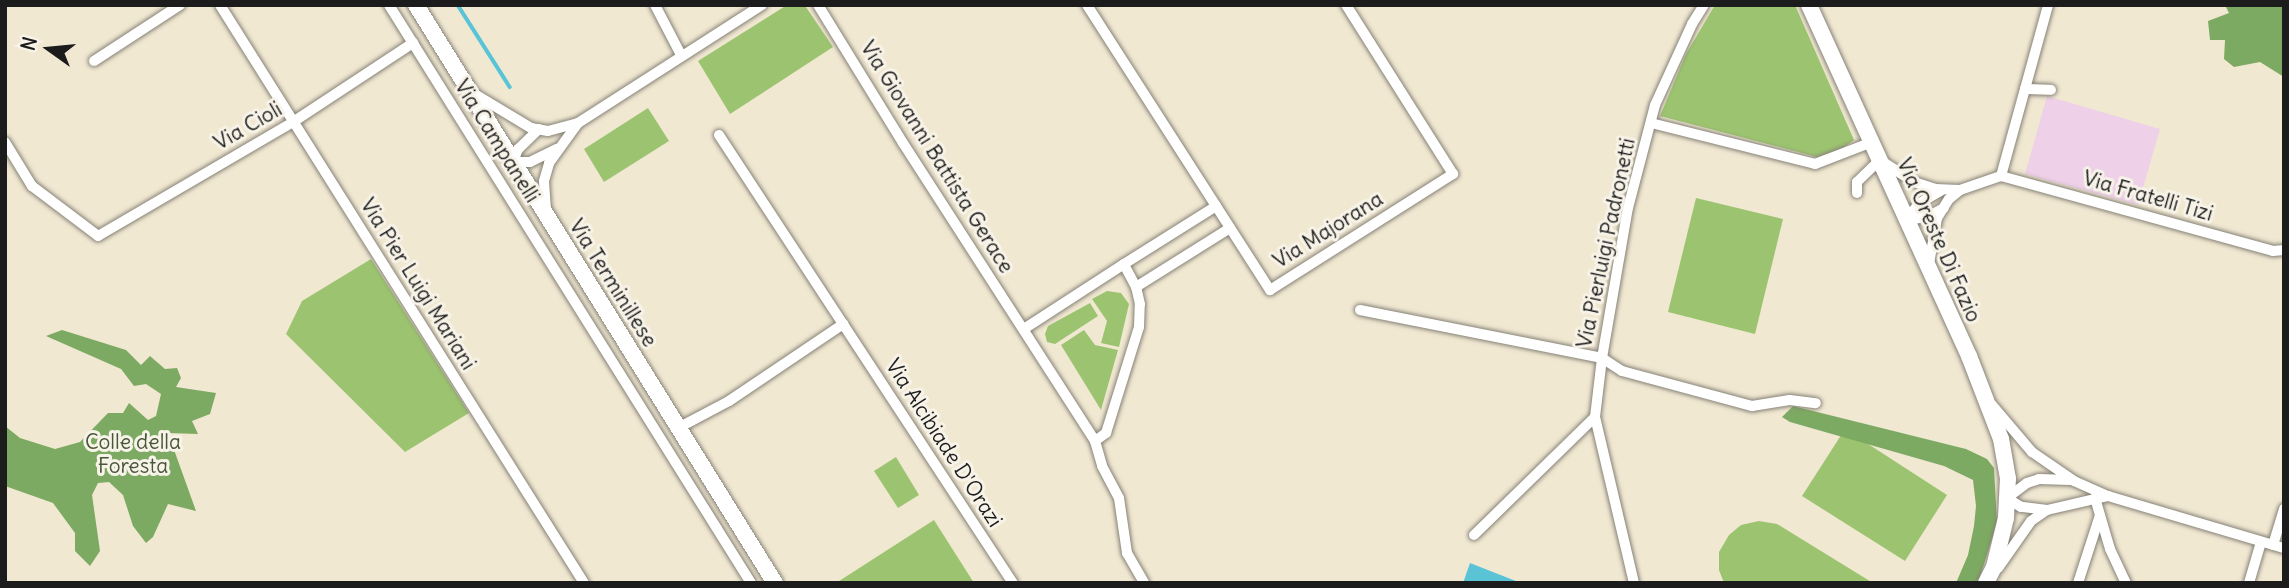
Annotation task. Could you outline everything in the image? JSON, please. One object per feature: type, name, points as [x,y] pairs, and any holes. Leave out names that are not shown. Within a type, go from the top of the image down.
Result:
[{"type":"main road","name":"Via Terminillese","points":[[416,5],[775,583]]},
{"type":"main road","name":"Via Oreste Di Fazio","points":[[1809,5],[1987,399],[2001,439],[2008,478],[2007,498],[2002,539],[1987,583]]},
{"type":"street","points":[[94,61],[180,5]]},
{"type":"street","name":"Via Pier Luigi Mariani","points":[[220,5],[584,583]]},
{"type":"street","name":"Via Campanelli","points":[[389,5],[751,583]]},
{"type":"street","points":[[655,5],[681,55]]},
{"type":"street","points":[[470,91],[507,116],[548,131],[578,122],[762,5]]},
{"type":"street","name":"Via Giovanni Battista Gerace","points":[[818,5],[1096,441],[1102,466],[1119,498],[1127,554],[1144,583]]},
{"type":"street","name":"Via Majorana","points":[[1087,5],[1270,289],[1453,174],[1346,5]]},
{"type":"street","name":"Via Pierluigi Padronetti","points":[[1634,583],[1595,417],[1602,358],[1628,208],[1651,123],[1692,24],[1704,5]]},
{"type":"street","points":[[1857,193],[1857,182],[1880,160],[1914,182],[1942,190],[1960,190],[2001,176],[2048,5]]},
{"type":"street","name":"Via Cioli","points":[[5,142],[32,186],[98,236],[293,122],[413,43]]},
{"type":"street","points":[[2025,89],[2051,90]]},
{"type":"street","points":[[547,218],[544,181],[549,163],[578,122]]},
{"type":"street","points":[[1651,123],[1815,164],[1872,142]]},
{"type":"street","points":[[539,129],[524,141],[513,162],[530,162],[559,148]]},
{"type":"street","name":"Via Alcibiade D'Orazi","points":[[719,135],[1013,583]]},
{"type":"street","name":"Via Fratelli Tizi","points":[[2001,176],[2273,251],[2284,250]]},
{"type":"street","points":[[1907,220],[1918,204],[1942,190]]},
{"type":"street","points":[[1928,267],[1931,241],[1944,208],[1960,190]]},
{"type":"street","points":[[1024,329],[1216,206]]},
{"type":"street","points":[[1907,220],[1927,217],[1944,208]]},
{"type":"street","points":[[1136,287],[1230,228]]},
{"type":"street","points":[[1096,441],[1106,433],[1139,327],[1140,304],[1136,287],[1124,264]]},
{"type":"street","points":[[1360,310],[1602,358],[1622,371],[1752,406],[1790,400],[1816,403]]},
{"type":"street","points":[[678,428],[729,401],[843,324]]},
{"type":"street","points":[[1987,399],[2032,452],[2074,481],[2108,496],[2278,547],[2284,509]]},
{"type":"street","points":[[1474,535],[1595,417]]},
{"type":"street","points":[[2074,481],[2039,479],[2027,483],[2007,498],[2032,510],[2047,510],[2108,496]]},
{"type":"street","points":[[2095,498],[2110,549],[2126,583]]},
{"type":"street","points":[[1987,583],[2022,531],[2047,510]]},
{"type":"street","points":[[2078,583],[2100,515]]},
{"type":"street","points":[[2249,583],[2261,542]]},
{"type":"shaded area","points":[[2047,96],[2160,129],[2138,205],[2025,174]]},
{"type":"green space","points":[[787,5],[806,7],[833,47],[730,114],[698,61]]},
{"type":"green space","points":[[1715,5],[1795,5],[1854,140],[1840,150],[1817,157],[1660,116],[1686,54]]},
{"type":"green space","points":[[2225,5],[2284,7],[2284,77],[2260,62],[2234,67],[2224,59],[2225,40],[2210,40],[2208,21],[2229,13]]},
{"type":"green space","points":[[648,108],[669,141],[604,182],[584,149]]},
{"type":"green space","points":[[1696,198],[1783,219],[1755,334],[1668,312]]},
{"type":"green space","points":[[371,259],[469,413],[405,452],[286,334],[302,301]]},
{"type":"green space","points":[[1107,291],[1121,293],[1129,304],[1119,347],[1101,343],[1107,321],[1092,299]]},
{"type":"green space","points":[[1090,303],[1098,316],[1055,344],[1047,342],[1045,334],[1048,326]]},
{"type":"green space","name":"Colle della Foresta","points":[[62,330],[126,350],[141,365],[150,356],[165,369],[177,368],[181,378],[176,387],[216,393],[210,414],[192,421],[198,434],[168,433],[196,511],[168,504],[153,537],[146,543],[133,526],[123,495],[109,482],[98,483],[92,495],[100,551],[90,566],[75,551],[75,533],[53,503],[5,486],[5,426],[20,438],[55,449],[80,442],[108,413],[123,413],[129,403],[148,420],[156,416],[161,394],[146,384],[134,386],[121,369],[46,336]]},
{"type":"green space","points":[[1084,330],[1095,345],[1118,350],[1101,410],[1061,345]]},
{"type":"green space","points":[[1793,406],[1966,449],[1987,459],[1994,468],[1997,523],[1978,583],[1956,583],[1968,555],[1974,526],[1976,506],[1973,480],[1944,466],[1790,422],[1782,417]]},
{"type":"green space","points":[[1845,429],[1947,495],[1905,561],[1802,496]]},
{"type":"green space","points":[[896,457],[919,495],[898,508],[874,471]]},
{"type":"green space","points":[[934,520],[974,583],[836,583]]},
{"type":"green space","points":[[1759,521],[1777,524],[1873,583],[1724,583],[1719,570],[1719,552],[1729,535],[1741,525]]},
{"type":"water","points":[[1470,563],[1521,583],[1463,583]]},
{"type":"waterway","points":[[458,5],[510,87]]}]
